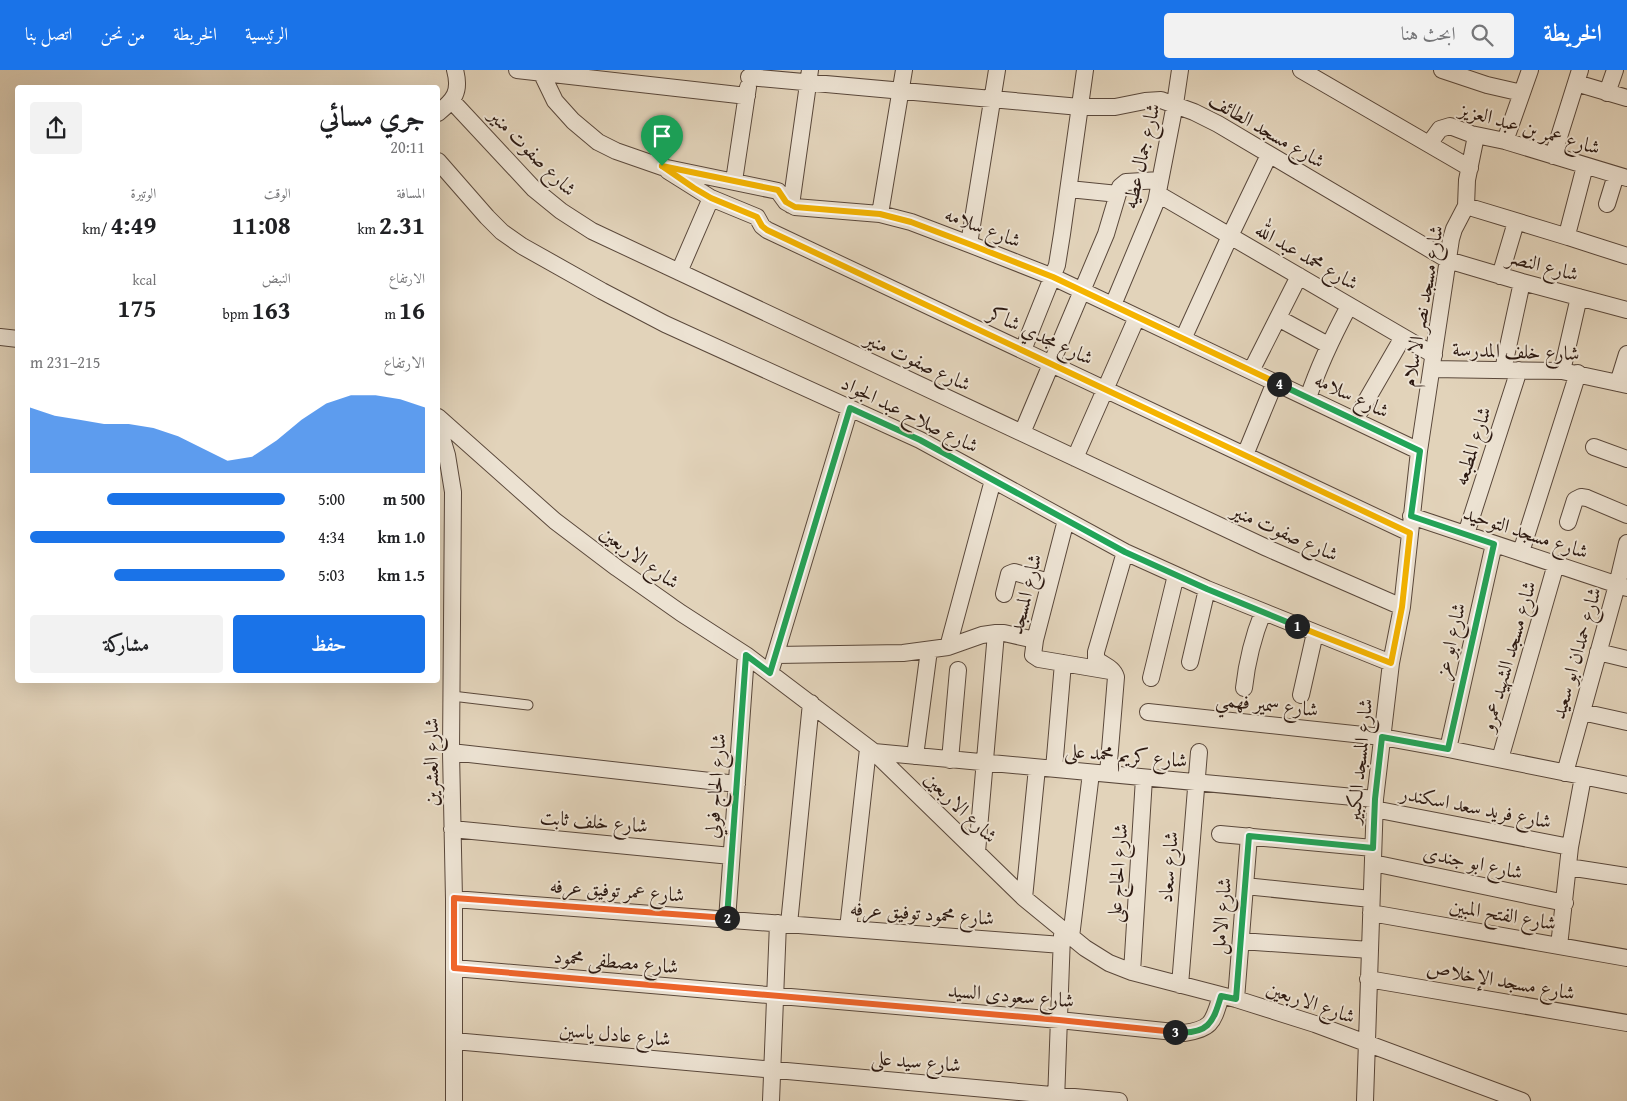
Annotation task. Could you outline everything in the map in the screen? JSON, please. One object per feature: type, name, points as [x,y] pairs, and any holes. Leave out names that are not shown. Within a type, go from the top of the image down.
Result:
[{"type":"street","points":[[440,111],[452,102],[457,77],[455,70]]},
{"type":"street","points":[[517,70],[540,71],[746,96]]},
{"type":"street","points":[[880,214],[904,70]]},
{"type":"street","points":[[969,244],[996,70]]},
{"type":"street","points":[[1023,350],[1053,277],[1069,189],[1085,70]]},
{"type":"street","name":"شارع جمال عطيه","points":[[1113,305],[1153,211],[1180,70]]},
{"type":"street","points":[[1301,70],[1470,168]]},
{"type":"street","points":[[1442,70],[1487,85],[1522,93]]},
{"type":"street","points":[[1505,141],[1530,70]]},
{"type":"street","points":[[1607,93],[1615,70]]},
{"type":"street","points":[[540,71],[555,101],[573,121],[598,142],[636,159],[662,166],[778,190],[786,202],[791,205],[809,76]]},
{"type":"street","points":[[734,181],[750,74]]},
{"type":"street","name":"شارع مسجد الطائف","points":[[750,74],[809,76],[901,91],[1080,107],[1115,107],[1161,100],[1175,104],[1218,124],[1448,260]]},
{"type":"street","points":[[1553,156],[1578,77],[1607,93],[1627,98]]},
{"type":"street","name":"شارع صفوت منير","points":[[452,102],[534,189],[561,211],[592,231],[1267,548],[1402,607]]},
{"type":"street","name":"شارع عمر بن عبد العزيز","points":[[1429,144],[1440,129],[1444,126],[1450,126],[1476,136],[1505,141],[1621,177]]},
{"type":"street","name":"شارع مسجد نصر الاسلام","points":[[1411,516],[1448,260],[1454,229],[1466,206],[1476,136]]},
{"type":"street","points":[[1183,339],[1269,155]]},
{"type":"street","name":"شارع صلاح عبد الجواد","points":[[440,163],[502,232],[522,246],[602,291],[665,324],[920,440],[1125,552],[1207,589],[1391,663]]},
{"type":"street","name":"شارع مجدي شاكر","points":[[662,166],[711,198],[757,217],[762,226],[767,230],[1410,533]]},
{"type":"street","points":[[1568,237],[1585,166]]},
{"type":"street","points":[[1607,204],[1621,177]]},
{"type":"street","points":[[1022,433],[1110,224],[1120,187],[1126,182],[1159,187]]},
{"type":"street","name":"شارع محمد عبد الله","points":[[1159,187],[1230,236],[1403,337],[1433,362]]},
{"type":"street","points":[[1069,189],[1118,194]]},
{"type":"street","points":[[679,272],[711,198]]},
{"type":"street","name":"شارع سلامه","points":[[791,205],[800,208],[880,214],[911,222],[969,244],[1053,277],[1420,451]]},
{"type":"street","points":[[1466,206],[1627,256]]},
{"type":"street","points":[[1500,276],[1516,222]]},
{"type":"street","name":"شارع النصر","points":[[1448,260],[1627,310]]},
{"type":"street","points":[[1251,371],[1299,276]]},
{"type":"street","name":"شارع المطبعه","points":[[1466,534],[1511,370],[1522,282]]},
{"type":"street","points":[[1562,371],[1579,297]]},
{"type":"street","points":[[1308,398],[1318,367],[1349,306]]},
{"type":"street","points":[[1075,458],[1137,317]]},
{"type":"street","points":[[1278,318],[1328,345]]},
{"type":"street","points":[[0,337],[15,339]]},
{"type":"street","points":[[1355,420],[1403,337]]},
{"type":"street","points":[[1623,384],[1627,354]]},
{"type":"street","name":"شارع خلف المدرسة","points":[[1433,362],[1511,370],[1562,371],[1623,384]]},
{"type":"street","points":[[1520,552],[1578,373]]},
{"type":"street","points":[[1245,455],[1275,382]]},
{"type":"street","points":[[770,673],[850,408]]},
{"type":"street","name":"شارع الاربعين","points":[[440,419],[563,527],[681,613],[746,655],[811,703],[871,751],[1065,938],[1109,963],[1132,972],[1229,997],[1315,1024],[1522,1101]]},
{"type":"street","name":"شارع العشرين","points":[[440,431],[448,455],[453,492],[452,829],[454,1101]]},
{"type":"street","points":[[1594,448],[1627,459]]},
{"type":"street","points":[[948,646],[993,480]]},
{"type":"street","points":[[1568,522],[1575,500],[1581,497],[1627,515]]},
{"type":"street","name":"شارع مسجد التوحيد","points":[[1411,516],[1622,586]]},
{"type":"street","name":"شارع المسجد الكبير","points":[[1365,1101],[1374,804],[1391,663],[1402,607],[1411,516]]},
{"type":"street","name":"شارع المسجد","points":[[1066,520],[1049,582],[1033,655],[1063,663],[1115,672]]},
{"type":"street","name":"شارع حمدان ابو سعيد","points":[[1564,773],[1598,652],[1622,586],[1627,543]]},
{"type":"street","name":"شارع ابو عز","points":[[1448,749],[1494,544]]},
{"type":"street","points":[[1108,774],[1116,677],[1115,672],[1096,659],[1096,652],[1125,552]]},
{"type":"street","name":"شارع مسجد الشهيد عمرو","points":[[1500,760],[1556,564]]},
{"type":"street","points":[[1004,594],[1009,574],[1014,572],[1049,582]]},
{"type":"street","points":[[1151,678],[1176,575]]},
{"type":"street","points":[[1190,662],[1207,589]]},
{"type":"street","points":[[1244,688],[1249,653],[1263,612]]},
{"type":"street","points":[[776,655],[903,653],[948,646],[996,633],[1035,640]]},
{"type":"street","points":[[977,852],[996,633]]},
{"type":"street","points":[[1301,695],[1315,633]]},
{"type":"street","points":[[915,756],[929,650]]},
{"type":"street","points":[[1598,652],[1627,659]]},
{"type":"street","name":"شارع الحاج فولي","points":[[727,920],[746,655]]},
{"type":"street","points":[[1054,769],[1063,663]]},
{"type":"street","points":[[950,760],[958,670]]},
{"type":"street","points":[[771,1101],[775,996],[811,703]]},
{"type":"street","name":"شارع سمير فهمي","points":[[1148,712],[1382,737],[1627,785]]},
{"type":"street","points":[[1582,712],[1627,722]]},
{"type":"street","points":[[848,929],[871,751]]},
{"type":"street","name":"شارع كريم محمد على","points":[[871,751],[1196,782],[1374,804]]},
{"type":"street","points":[[452,752],[737,784]]},
{"type":"street","name":"شارع سعاد","points":[[1180,985],[1199,752]]},
{"type":"street","points":[[1024,898],[1037,768]]},
{"type":"street","points":[[1057,1098],[1059,1020],[1065,938],[1091,772]]},
{"type":"street","points":[[1560,946],[1570,847],[1583,777]]},
{"type":"street","name":"شارع الحاج على","points":[[1132,972],[1144,778]]},
{"type":"street","name":"شارع فريد سعد اسكندر","points":[[1374,804],[1570,847]]},
{"type":"street","name":"شارع خلف ثابت","points":[[452,829],[732,856]]},
{"type":"street","name":"شارع ابو جندى","points":[[1220,834],[1249,836],[1373,856],[1565,903]]},
{"type":"street","name":"شارع الامل","points":[[1229,997],[1241,942],[1249,836]]},
{"type":"street","points":[[1568,867],[1627,876]]},
{"type":"street","name":"شارع الفتح المبين","points":[[1245,886],[1371,906],[1560,946],[1627,958]]},
{"type":"street","name":"شارع عمر توفيق عرفه","points":[[454,898],[783,924]]},
{"type":"street","name":"شارع محمود توفيق عرفه","points":[[783,924],[848,929],[1065,938]]},
{"type":"street","points":[[1241,942],[1370,950]]},
{"type":"street","name":"شارع مصطفى محمود","points":[[454,968],[775,996]]},
{"type":"street","name":"شارع مسجد الإخلاص","points":[[1368,979],[1627,1023]]},
{"type":"street","name":"شارع سعودى السيد","points":[[775,996],[1059,1020],[1184,1033],[1208,1026],[1229,997]]},
{"type":"street","name":"شارع عادل ياسين","points":[[454,1041],[772,1070]]},
{"type":"street","name":"شارع سيد على","points":[[772,1070],[1057,1098],[1119,1101]]},
{"type":"lane","points":[[452,696],[528,705]]},
{"type":"route","points":[[662,166],[778,190],[786,202],[795,207],[880,214],[897,218],[1053,277],[1420,451],[1411,516],[1494,544],[1448,749],[1382,737],[1375,799],[1373,848],[1249,836],[1236,999],[1221,996],[1215,1017],[1208,1026],[1184,1033],[1059,1020],[454,968],[454,898],[727,920],[746,655],[770,673],[850,408],[920,440],[1125,552],[1207,589],[1391,663],[1402,607],[1410,533],[767,230],[762,226],[757,217],[711,198],[677,178],[662,166]]}]
